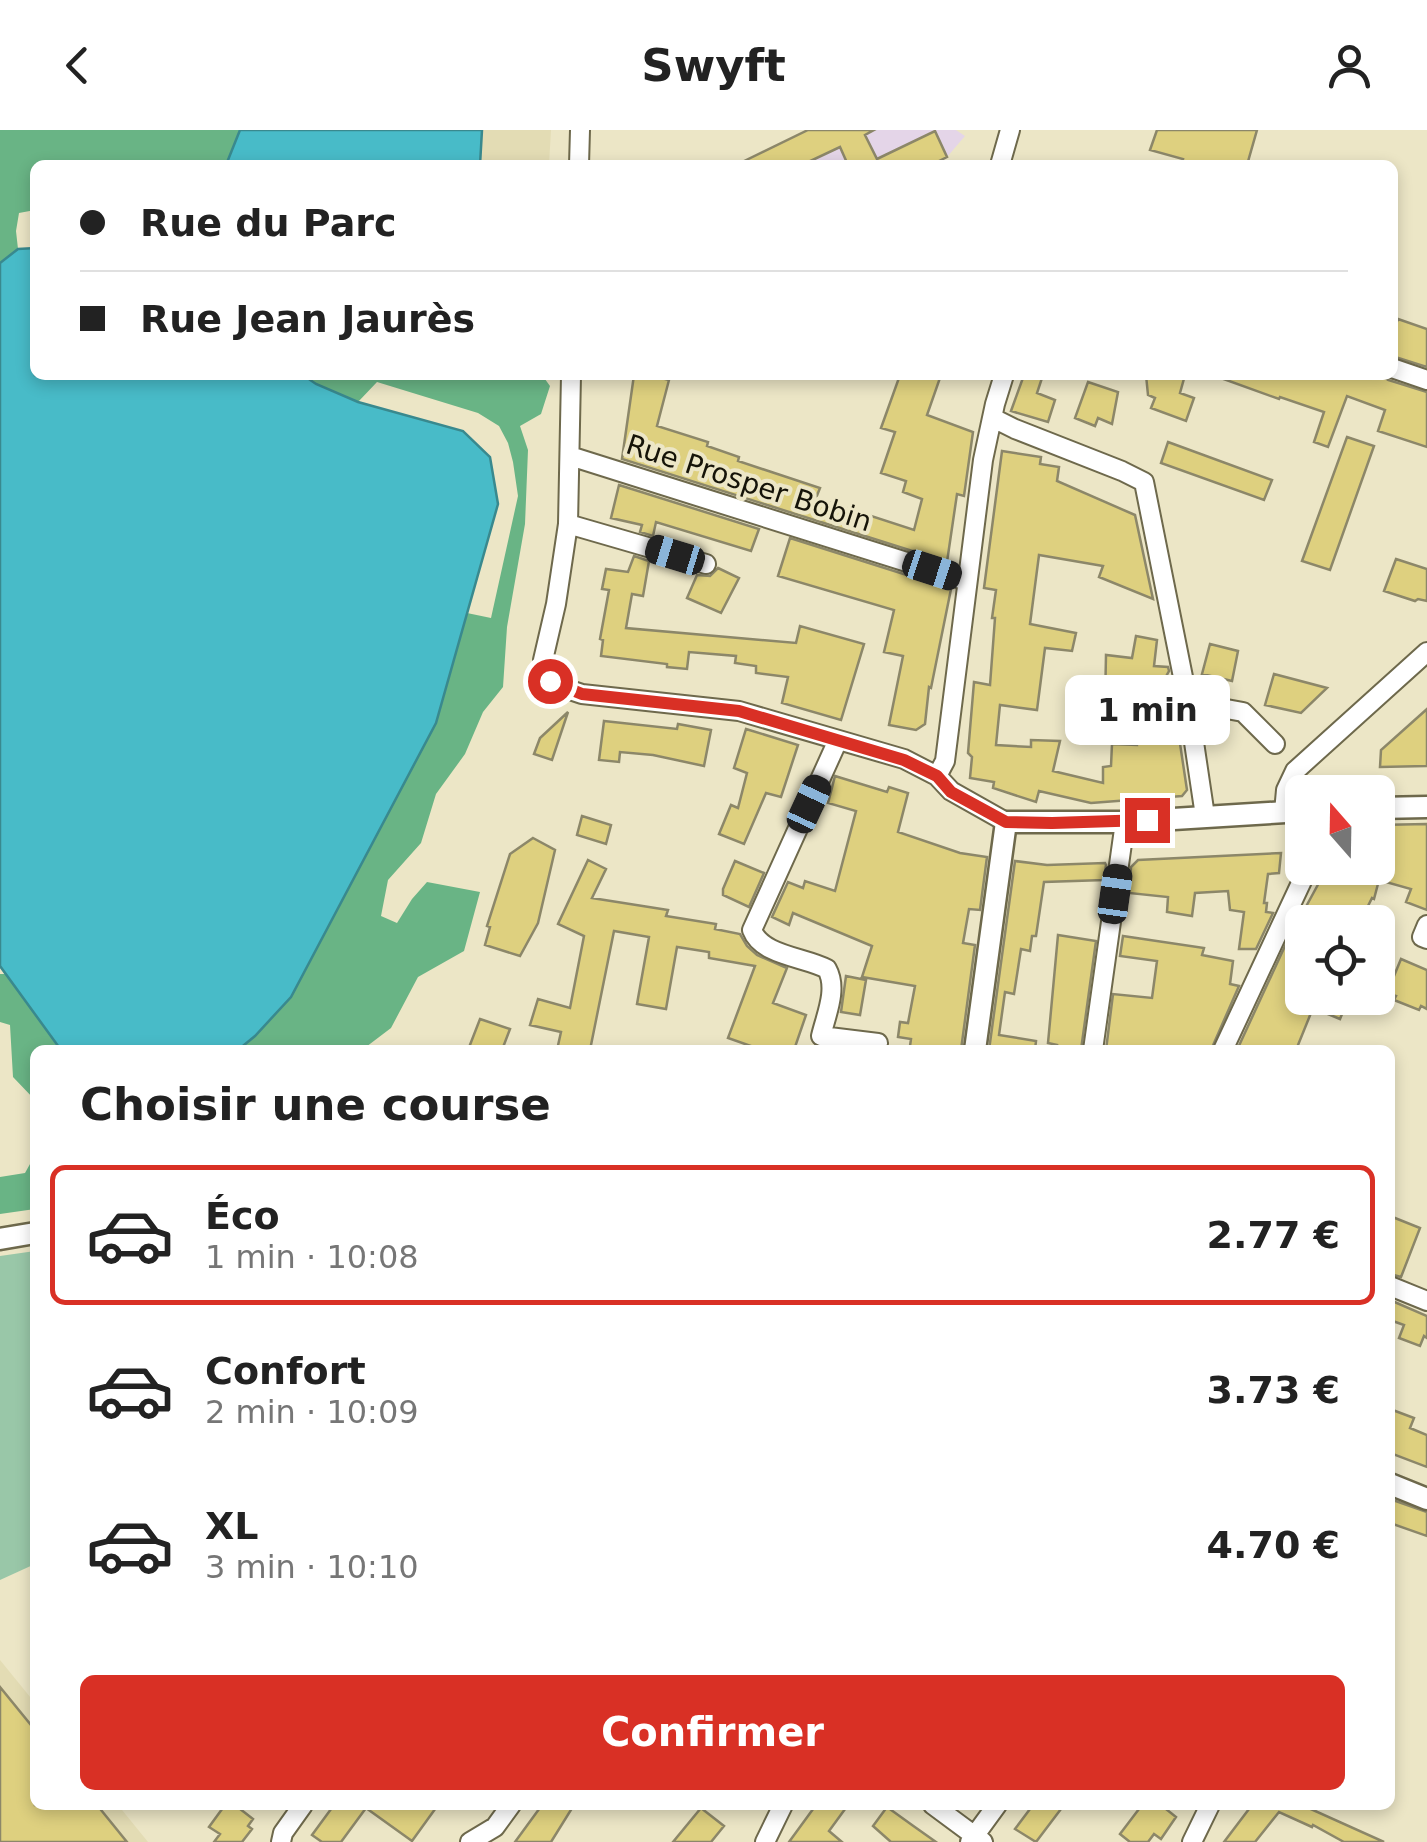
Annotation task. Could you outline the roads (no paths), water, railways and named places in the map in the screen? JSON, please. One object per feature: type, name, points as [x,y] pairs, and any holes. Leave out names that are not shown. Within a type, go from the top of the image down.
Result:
[{"type":"street","points":[[579,160],[580,130]]},
{"type":"street","points":[[1001,160],[1010,130]]},
{"type":"street","points":[[1398,370],[1427,380]]},
{"type":"street","points":[[571,380],[568,524],[543,660],[546,677],[560,687],[582,694],[739,711],[838,740],[904,760],[937,776],[951,792],[1006,822],[1125,822],[1285,811]]},
{"type":"street","points":[[937,776],[945,762],[982,460],[1001,380]]},
{"type":"street","points":[[993,418],[1144,482],[1188,702],[1205,816]]},
{"type":"street","name":"Rue Prosper Bobin","points":[[570,456],[967,581]]},
{"type":"street","points":[[568,524],[706,564]]},
{"type":"street","points":[[1294,775],[1427,652]]},
{"type":"street","points":[[1188,702],[1243,712],[1275,744]]},
{"type":"street","points":[[838,740],[752,930],[756,940],[767,947],[828,969],[832,987],[821,1036],[878,1043]]},
{"type":"street","points":[[1395,808],[1427,808]]},
{"type":"street","points":[[976,1045],[1006,822]]},
{"type":"street","points":[[1094,1045],[1125,822]]},
{"type":"street","points":[[1225,1045],[1300,885]]},
{"type":"street","points":[[1427,925],[1422,936],[1427,938]]},
{"type":"street","points":[[0,1238],[30,1235]]},
{"type":"street","points":[[1395,1288],[1427,1301]]},
{"type":"street","points":[[1395,1486],[1427,1499]]},
{"type":"street","points":[[281,1842],[299,1810]]},
{"type":"street","points":[[470,1842],[495,1827],[507,1810]]},
{"type":"street","points":[[765,1842],[781,1810]]},
{"type":"street","points":[[938,1810],[976,1840],[994,1810]]},
{"type":"street","points":[[1192,1842],[1208,1810]]},
{"type":"water","points":[[240,130],[482,130],[480,160],[228,160]]},
{"type":"water","points":[[30,248],[30,380],[310,380],[358,402],[463,431],[490,457],[498,504],[436,723],[291,997],[244,1045],[57,1045],[0,966],[0,263],[18,249]]}]
